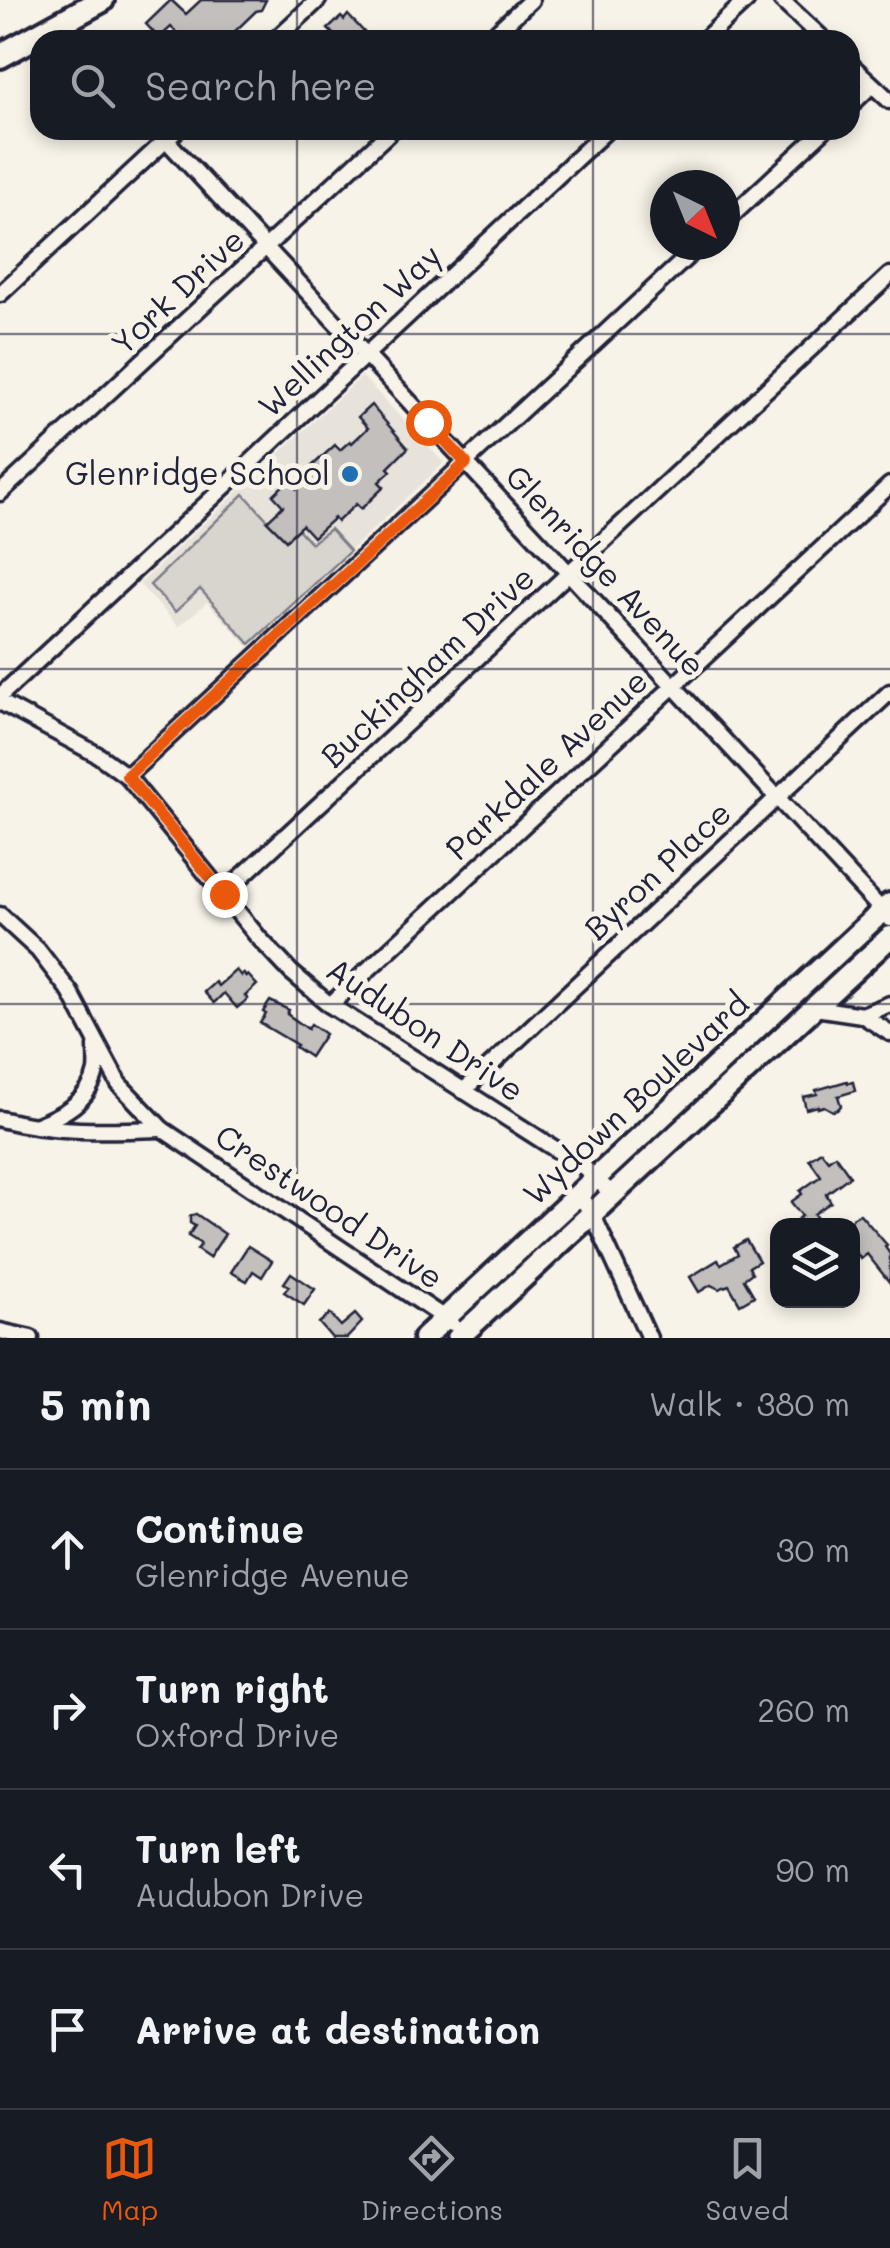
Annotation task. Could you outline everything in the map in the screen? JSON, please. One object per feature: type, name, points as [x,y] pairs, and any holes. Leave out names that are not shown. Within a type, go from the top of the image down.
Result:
[{"type":"main road","points":[[66,30],[102,0]]},
{"type":"main road","points":[[0,56],[30,44]]},
{"type":"street","points":[[286,30],[318,0]]},
{"type":"street","points":[[499,30],[531,0]]},
{"type":"street","points":[[715,30],[748,0]]},
{"type":"street","points":[[781,0],[813,30]]},
{"type":"street","points":[[860,74],[890,101]]},
{"type":"street","points":[[860,96],[872,85]]},
{"type":"street","points":[[0,294],[160,140]]},
{"type":"street","name":"Glenridge Avenue","points":[[173,140],[266,248],[887,912]]},
{"type":"street","name":"York Drive","points":[[0,494],[381,140]]},
{"type":"street","name":"Wellington Way","points":[[0,699],[596,140]]},
{"type":"street","points":[[740,208],[813,140]]},
{"type":"street","points":[[127,776],[684,260]]},
{"type":"street","name":"Buckingham Drive","points":[[224,894],[890,276]]},
{"type":"street","name":"Parkdale Avenue","points":[[330,1005],[890,485]]},
{"type":"street","name":"Byron Place","points":[[463,1090],[890,692]]},
{"type":"street","name":"Audubon Drive","points":[[0,699],[127,776],[258,937],[330,1005],[596,1177],[612,1194]]},
{"type":"street","name":"Wydown Boulevard","points":[[424,1338],[796,991],[887,912]]},
{"type":"street","name":"Crestwood Drive","points":[[0,915],[38,950],[70,992],[119,1084],[162,1129],[446,1318],[460,1336]]},
{"type":"street","name":"Wydown Boulevard","points":[[460,1336],[890,937]]},
{"type":"street","points":[[796,991],[822,1010],[862,1016],[890,1033]]},
{"type":"street","points":[[862,1016],[890,1004]]},
{"type":"street","points":[[32,1127],[72,1108],[88,1091],[96,1071],[96,1041]]},
{"type":"street","points":[[0,1118],[32,1127],[162,1129]]},
{"type":"street","points":[[578,1194],[592,1213],[649,1338]]},
{"type":"street","points":[[0,1331],[31,1338]]},
{"type":"shaded area","name":"Glenridge School","points":[[362,376],[444,463],[248,646],[207,602],[179,627],[139,584]]},
{"type":"shaded area","points":[[244,494],[286,540],[298,529],[311,543],[330,529],[350,551],[250,644],[200,589],[175,612],[150,585]]},
{"type":"building","points":[[171,0],[186,14],[201,0],[266,0],[261,10],[236,30],[152,30],[146,24]]},
{"type":"building","points":[[348,15],[362,30],[328,29],[341,17],[344,20]]},
{"type":"building","name":"Glenridge School","points":[[371,405],[408,448],[379,482],[384,487],[361,509],[356,504],[313,537],[302,525],[286,540],[267,521],[283,506],[273,495],[289,480],[297,489],[317,471],[312,466],[335,445],[340,450],[352,443],[368,428],[358,417]]},
{"type":"building","points":[[236,970],[257,985],[245,996],[248,999],[237,1008],[224,993],[214,1003],[204,992]]},
{"type":"building","points":[[270,1001],[289,1010],[287,1014],[308,1029],[311,1024],[325,1034],[310,1057],[260,1023]]},
{"type":"building","points":[[853,1082],[855,1091],[838,1096],[841,1106],[837,1110],[824,1106],[806,1109],[803,1097]]},
{"type":"building","points":[[821,1151],[828,1160],[835,1155],[850,1176],[826,1194],[831,1202],[814,1214],[817,1218],[799,1218],[802,1216],[791,1202],[821,1176],[809,1159]]},
{"type":"building","points":[[196,1214],[225,1234],[209,1258],[197,1250],[201,1244],[188,1236],[195,1226],[190,1223],[190,1216]]},
{"type":"building","points":[[860,1214],[887,1245],[890,1283],[867,1254],[860,1258],[860,1218],[852,1218]]},
{"type":"building","points":[[746,1240],[759,1261],[749,1267],[752,1273],[744,1279],[754,1296],[740,1304],[729,1285],[719,1289],[711,1285],[699,1292],[690,1277],[718,1260],[721,1264],[738,1254],[734,1247]]},
{"type":"building","points":[[248,1246],[272,1261],[262,1277],[253,1271],[247,1281],[231,1272]]},
{"type":"building","points":[[291,1273],[315,1289],[304,1305],[284,1292],[289,1286],[284,1283]]},
{"type":"building","points":[[330,1314],[341,1326],[355,1314],[362,1322],[347,1338],[332,1338],[319,1323]]},
{"type":"place","name":"Glenridge School","points":[[350,474]]},
{"type":"route","points":[[224,894],[127,776],[466,463],[428,422]]}]
